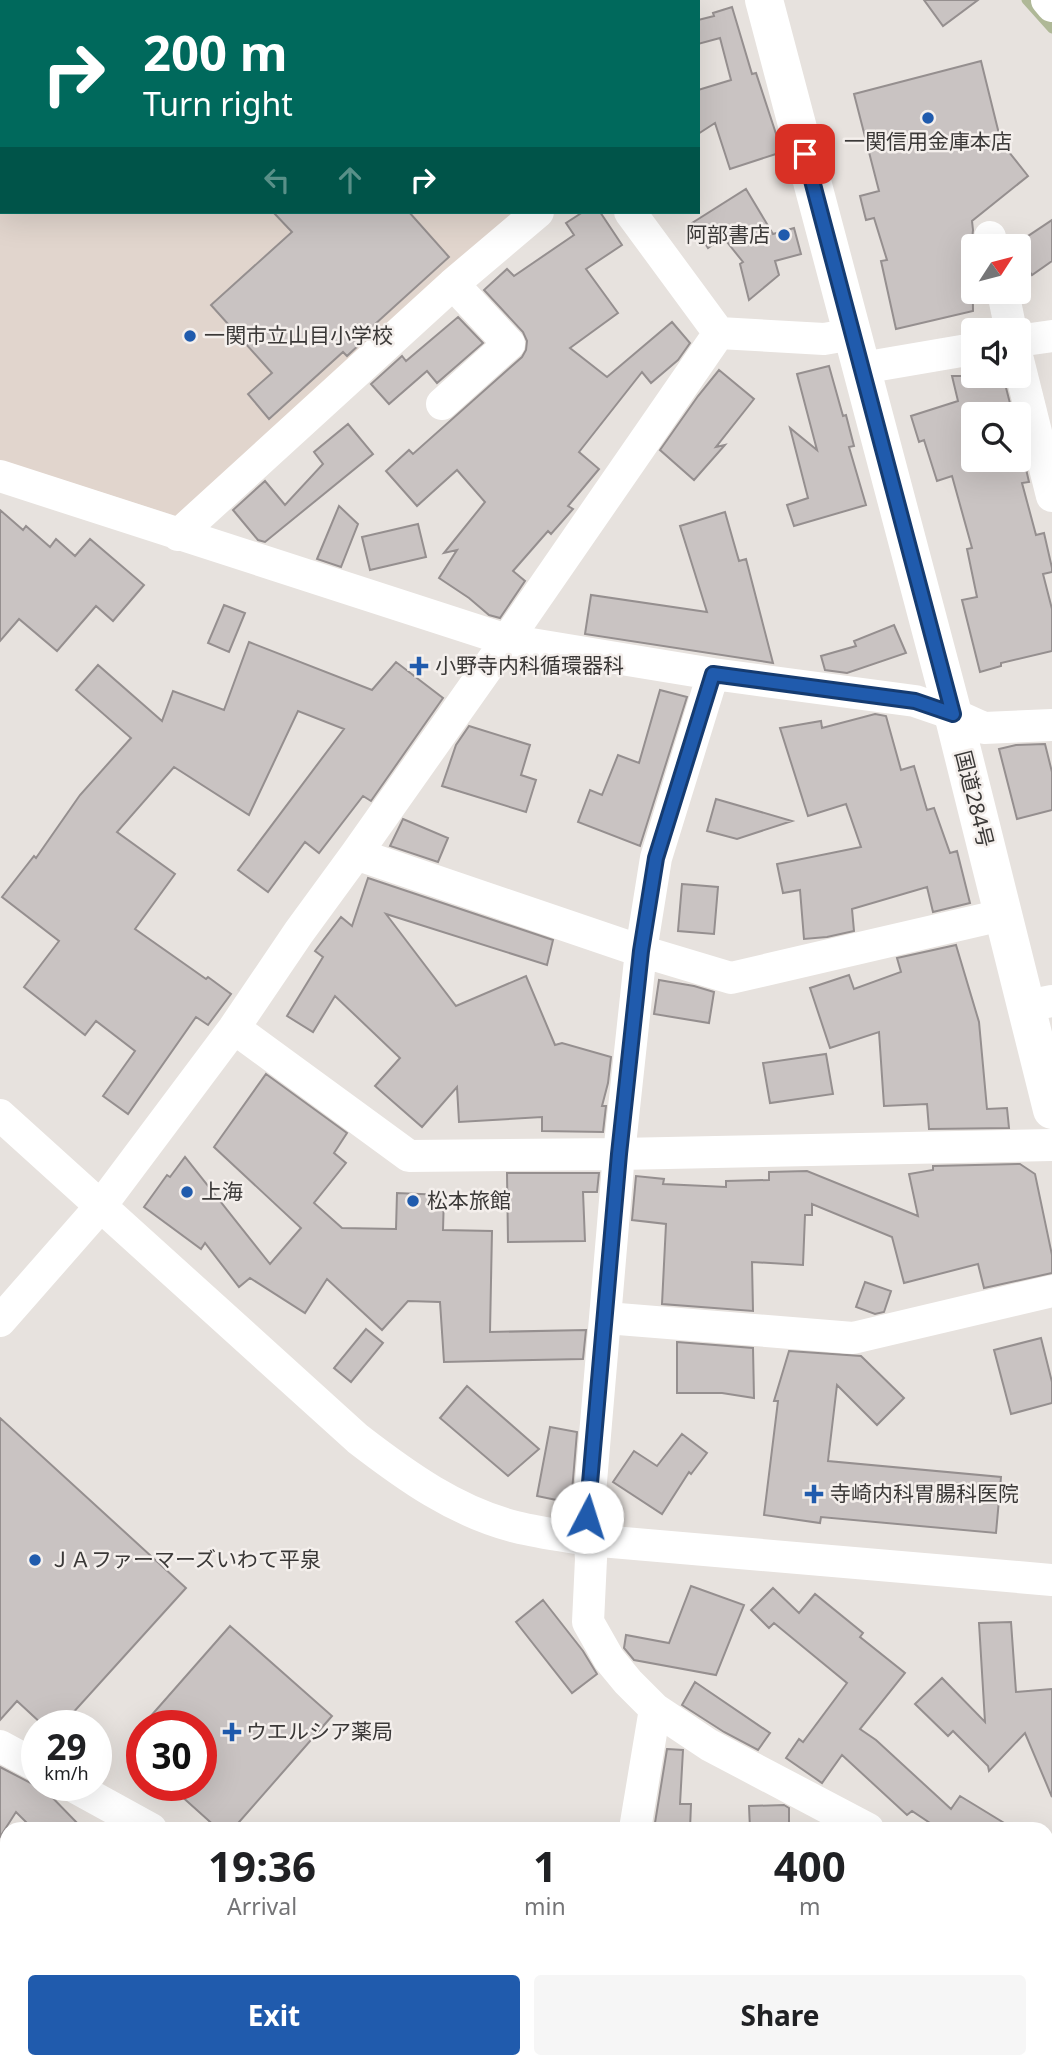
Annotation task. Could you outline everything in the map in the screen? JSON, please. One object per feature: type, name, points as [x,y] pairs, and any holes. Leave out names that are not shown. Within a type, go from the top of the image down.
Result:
[{"type":"highway","name":"国道284号","points":[[764,0],[953,714],[1002,915],[1039,1003],[1052,1110]]},
{"type":"street","points":[[1047,0],[1052,6]]},
{"type":"street","points":[[178,535],[453,284],[536,214]]},
{"type":"street","points":[[631,214],[719,333]]},
{"type":"street","points":[[442,404],[509,344],[453,284]]},
{"type":"street","points":[[719,333],[824,339],[857,351],[961,349]]},
{"type":"street","points":[[0,1321],[100,1207],[234,1028],[719,333]]},
{"type":"street","points":[[1031,339],[1052,336]]},
{"type":"street","points":[[1025,388],[1052,496]]},
{"type":"street","points":[[0,476],[507,640],[713,674],[915,701],[984,728],[1052,725]]},
{"type":"street","points":[[713,674],[656,858],[641,951],[619,1154],[587,1517],[591,1559],[588,1622],[609,1659],[655,1709],[709,1745],[855,1822]]},
{"type":"street","points":[[356,854],[641,951],[732,978],[1002,915]]},
{"type":"street","points":[[234,1028],[409,1156],[1052,1145]]},
{"type":"street","points":[[0,1115],[358,1439],[408,1477],[459,1506],[514,1527],[589,1540],[1052,1580]]},
{"type":"street","points":[[606,1318],[853,1338],[1052,1291]]},
{"type":"street","points":[[636,1822],[655,1709]]},
{"type":"street","points":[[0,1746],[21,1757]]},
{"type":"street","points":[[100,1801],[139,1822]]},
{"type":"shaded area","name":"一関市立山目小学校","points":[[0,214],[518,214],[176,516],[0,460]]},
{"type":"building","points":[[924,0],[978,0],[943,26]]},
{"type":"building","points":[[732,7],[752,74],[756,73],[782,152],[730,169],[715,123],[700,133],[700,89],[731,80],[720,38],[700,43],[700,20],[714,16],[713,13]]},
{"type":"building","points":[[981,61],[1001,142],[1028,176],[972,221],[973,234],[961,234],[961,304],[973,304],[973,311],[896,329],[881,261],[887,260],[874,218],[866,220],[860,196],[879,191],[854,94]]},
{"type":"building","points":[[746,189],[773,234],[794,228],[801,254],[775,261],[779,275],[749,300],[740,264],[743,262],[723,237],[708,248],[692,223]]},
{"type":"building","points":[[275,214],[411,214],[449,257],[374,325],[377,328],[347,356],[343,352],[269,419],[248,394],[272,373],[211,305],[292,232]]},
{"type":"building","points":[[580,214],[601,214],[622,245],[586,269],[618,313],[570,348],[607,377],[672,322],[690,343],[678,360],[651,383],[642,372],[579,452],[599,469],[568,506],[573,509],[551,534],[548,531],[513,571],[525,581],[500,618],[489,615],[439,578],[457,550],[444,553],[485,502],[457,470],[417,506],[386,471],[409,450],[413,454],[522,357],[527,341],[523,332],[484,290],[507,269],[514,276],[574,235],[566,223]]},
{"type":"building","points":[[1052,220],[1052,261],[1032,275],[1031,274],[1031,234]]},
{"type":"building","points":[[458,317],[483,343],[437,383],[427,371],[389,404],[371,384],[402,356],[406,361]]},
{"type":"building","points":[[829,366],[843,416],[846,415],[854,446],[849,447],[866,505],[794,526],[787,505],[808,498],[790,428],[817,450],[797,374]]},
{"type":"building","points":[[719,370],[754,399],[716,447],[725,445],[694,480],[660,450]]},
{"type":"building","points":[[952,376],[961,376],[961,388],[1006,388],[1010,402],[961,402],[961,472],[1027,472],[1029,482],[1022,483],[1036,535],[1044,533],[1052,568],[1052,572],[1043,574],[1052,609],[1052,651],[1001,663],[1001,666],[980,672],[962,600],[977,597],[967,549],[972,548],[952,476],[937,481],[924,440],[919,442],[911,416],[958,401]]},
{"type":"building","points":[[348,424],[373,454],[265,542],[258,540],[233,510],[265,481],[285,505],[323,464],[314,452]]},
{"type":"building","points":[[339,506],[358,524],[341,567],[317,559]]},
{"type":"building","points":[[0,510],[23,530],[26,526],[50,547],[56,539],[75,556],[90,539],[144,585],[113,621],[96,606],[57,651],[19,619],[0,641]]},
{"type":"building","points":[[725,512],[739,561],[746,559],[773,663],[585,634],[591,595],[707,612],[680,526]]},
{"type":"building","points":[[418,524],[426,557],[370,570],[362,537]]},
{"type":"building","points":[[224,605],[245,613],[229,652],[208,643]]},
{"type":"building","points":[[894,625],[906,653],[847,673],[825,670],[821,656],[856,646],[854,641]]},
{"type":"building","points":[[249,642],[372,690],[396,662],[443,698],[371,801],[363,796],[319,853],[305,842],[268,892],[238,870],[344,729],[298,711],[249,815],[174,767],[117,832],[175,874],[135,929],[231,994],[208,1025],[196,1017],[128,1114],[103,1096],[135,1051],[96,1021],[85,1035],[24,987],[59,941],[2,897],[34,856],[36,858],[80,795],[131,738],[76,690],[98,665],[162,721],[173,691],[224,710]]},
{"type":"building","points":[[660,690],[687,697],[640,846],[578,822],[590,790],[602,795],[618,755],[639,763]]},
{"type":"building","points":[[875,714],[886,716],[901,770],[914,766],[927,810],[934,808],[950,853],[957,851],[970,903],[933,912],[927,887],[852,909],[854,931],[804,939],[800,890],[783,893],[777,864],[861,847],[846,804],[808,816],[780,728],[821,721],[822,728]]},
{"type":"building","points":[[469,726],[530,745],[521,775],[536,780],[526,812],[442,786],[456,745]]},
{"type":"building","points":[[1045,744],[1052,772],[1052,810],[1017,819],[999,749],[1016,745]]},
{"type":"building","points":[[716,799],[792,821],[737,839],[707,831]]},
{"type":"building","points":[[403,819],[448,838],[438,862],[390,846]]},
{"type":"building","points":[[368,878],[553,940],[547,965],[386,914],[456,1006],[526,976],[555,1045],[562,1043],[611,1057],[602,1106],[606,1106],[603,1132],[542,1131],[542,1117],[459,1122],[457,1087],[422,1127],[375,1086],[400,1058],[335,996],[313,1032],[287,1016],[323,957],[315,951],[341,917],[352,926]]},
{"type":"building","points":[[682,884],[718,887],[714,934],[678,931]]},
{"type":"building","points":[[956,945],[979,1022],[987,1109],[1007,1108],[1009,1128],[929,1129],[927,1104],[884,1106],[879,1032],[830,1048],[810,988],[849,975],[854,989],[901,972],[897,958]]},
{"type":"building","points":[[659,980],[714,992],[709,1023],[654,1014]]},
{"type":"building","points":[[826,1054],[833,1094],[770,1103],[763,1063]]},
{"type":"building","points":[[266,1074],[347,1133],[334,1153],[346,1163],[314,1203],[342,1228],[396,1229],[397,1193],[444,1195],[443,1230],[492,1231],[490,1332],[586,1330],[583,1359],[444,1362],[440,1302],[408,1301],[382,1330],[327,1279],[305,1313],[250,1278],[239,1287],[205,1243],[201,1249],[144,1207],[167,1175],[170,1177],[185,1157],[270,1264],[301,1228],[214,1147]]},
{"type":"building","points":[[1020,1164],[1035,1174],[1052,1255],[1052,1273],[984,1288],[978,1264],[904,1283],[892,1237],[812,1204],[812,1215],[805,1215],[803,1265],[752,1262],[753,1311],[662,1304],[666,1224],[632,1220],[636,1176],[664,1179],[663,1184],[726,1187],[726,1181],[769,1180],[769,1172],[807,1171],[918,1216],[909,1174],[933,1170],[933,1166]]},
{"type":"building","points":[[507,1173],[599,1173],[597,1192],[583,1192],[585,1241],[508,1242]]},
{"type":"building","points":[[865,1282],[891,1291],[884,1312],[875,1314],[856,1307]]},
{"type":"building","points":[[366,1329],[383,1343],[351,1382],[334,1368]]},
{"type":"building","points":[[1041,1338],[1052,1382],[1052,1403],[1011,1414],[994,1350]]},
{"type":"building","points":[[677,1342],[753,1348],[754,1398],[722,1393],[677,1393]]},
{"type":"building","points":[[789,1351],[861,1356],[904,1398],[877,1425],[837,1385],[828,1461],[1001,1477],[996,1533],[821,1517],[820,1523],[764,1515],[778,1401],[774,1401]]},
{"type":"building","points":[[467,1386],[539,1449],[508,1476],[440,1418]]},
{"type":"building","points":[[0,1418],[186,1588],[75,1710],[27,1710],[17,1701],[0,1720]]},
{"type":"building","points":[[550,1427],[577,1432],[571,1503],[537,1496]]},
{"type":"building","points":[[682,1434],[707,1453],[691,1474],[689,1472],[662,1514],[613,1482],[634,1451],[657,1466]]},
{"type":"building","points":[[691,1586],[744,1605],[716,1675],[634,1660],[624,1648],[626,1635],[669,1643]]},
{"type":"building","points":[[773,1588],[799,1613],[815,1594],[863,1633],[860,1637],[905,1673],[860,1729],[876,1740],[951,1809],[960,1796],[1003,1822],[928,1822],[912,1811],[907,1815],[842,1755],[822,1783],[786,1758],[799,1739],[803,1742],[847,1683],[774,1623],[769,1628],[751,1610]]},
{"type":"building","points":[[543,1600],[583,1651],[597,1674],[572,1693],[516,1622]]},
{"type":"building","points":[[1011,1622],[1016,1692],[1052,1689],[1052,1797],[1025,1733],[989,1771],[988,1766],[953,1731],[948,1736],[915,1704],[942,1678],[985,1722],[979,1623]]},
{"type":"building","points":[[230,1626],[332,1716],[239,1822],[210,1822],[187,1801],[217,1801],[217,1710],[156,1710]]},
{"type":"building","points":[[695,1682],[770,1733],[758,1750],[682,1705]]},
{"type":"building","points":[[667,1749],[683,1750],[680,1804],[691,1804],[690,1822],[655,1822]]},
{"type":"building","points":[[0,1767],[21,1778],[21,1801],[56,1801],[76,1822],[26,1822],[16,1812],[10,1822],[0,1822]]},
{"type":"building","points":[[784,1805],[789,1808],[789,1822],[750,1822],[749,1806]]},
{"type":"waterway","points":[[1026,0],[1052,29]]},
{"type":"place","name":"一関信用金庫本店","points":[[928,118]]},
{"type":"place","name":"阿部書店","points":[[784,235]]},
{"type":"place","name":"一関市立山目小学校","points":[[190,336]]},
{"type":"place","name":"小野寺内科循環器科","points":[[419,666]]},
{"type":"place","name":"上海","points":[[187,1192]]},
{"type":"place","name":"松本旅館","points":[[413,1201]]},
{"type":"place","name":"寺崎内科胃腸科医院","points":[[814,1494]]},
{"type":"place","name":"ＪＡファーマーズいわて平泉","points":[[35,1560]]},
{"type":"place","name":"ウエルシア薬局","points":[[232,1732]]},
{"type":"route","points":[[587,1517],[619,1154],[641,951],[656,858],[713,674],[915,701],[953,714],[805,154]]}]
